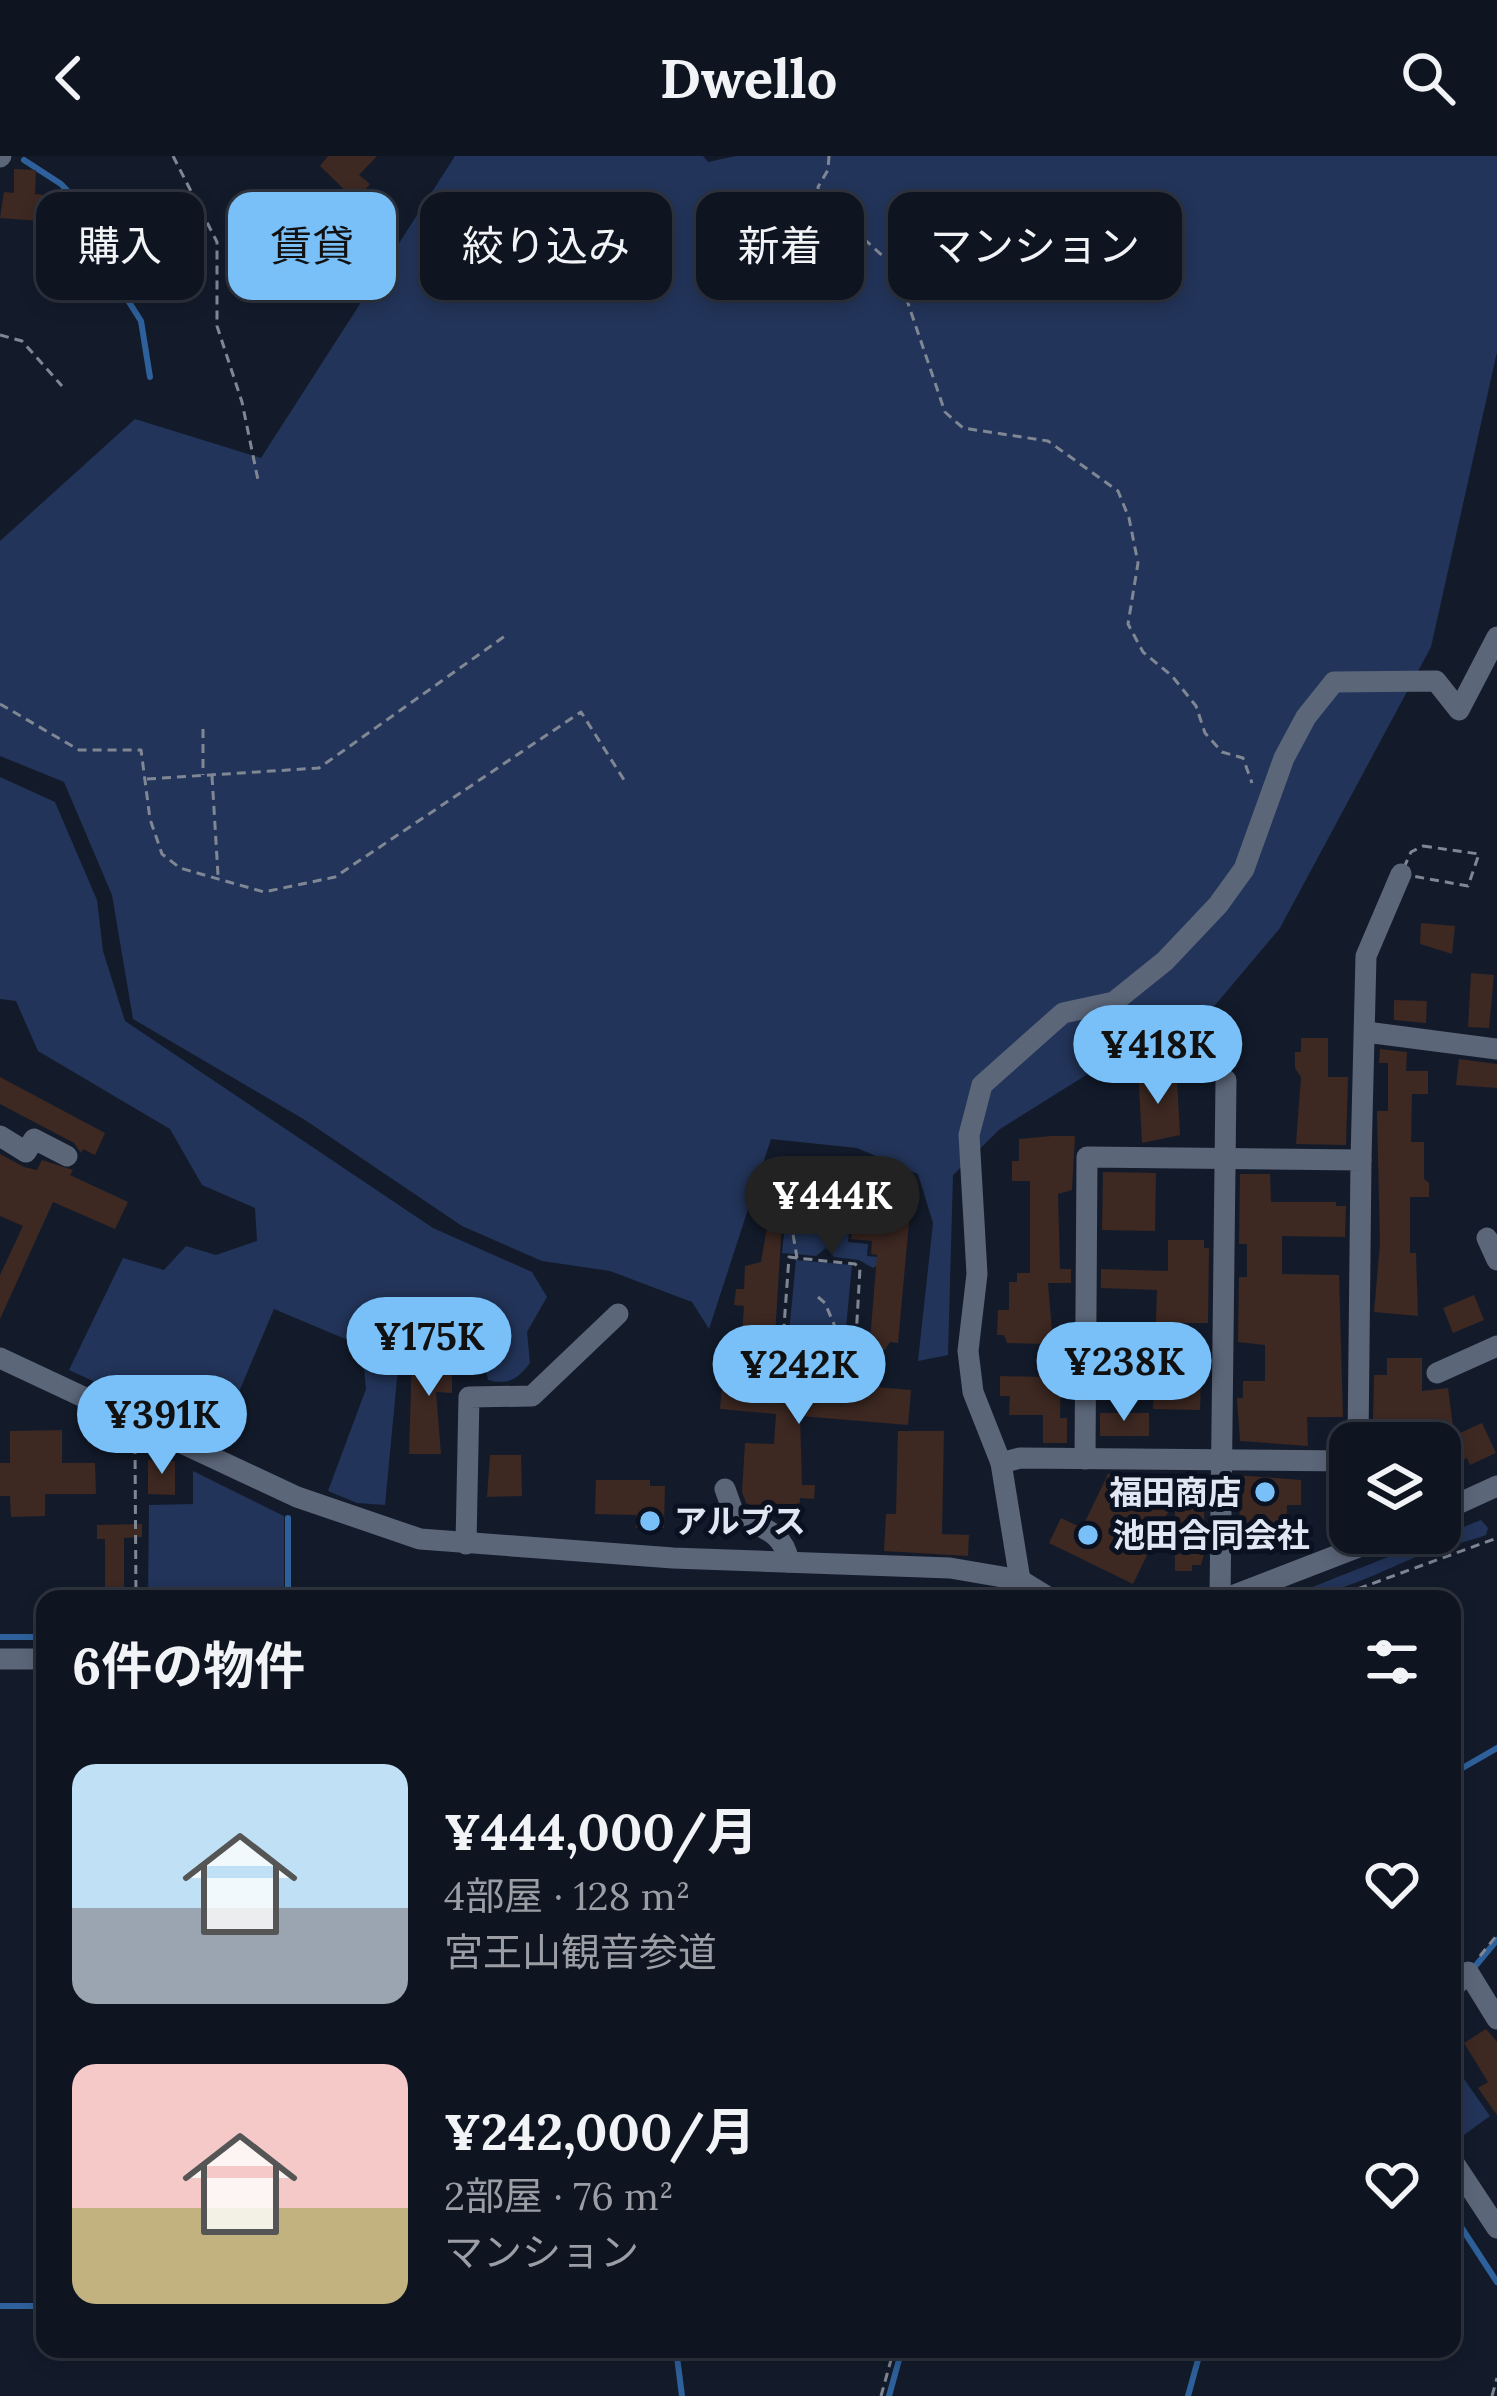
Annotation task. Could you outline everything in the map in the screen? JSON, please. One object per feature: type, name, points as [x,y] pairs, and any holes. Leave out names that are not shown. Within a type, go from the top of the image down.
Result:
[{"type":"street","points":[[1020,1580],[1001,1463],[973,1392],[968,1351],[976,1274],[969,1135],[982,1085],[1063,1013],[1114,1002],[1165,961],[1218,905],[1244,869],[1283,758],[1306,717],[1334,682],[1436,681],[1459,710],[1497,637]]},
{"type":"street","points":[[1358,1422],[1366,956],[1401,874]]},
{"type":"street","points":[[1366,1032],[1497,1049]]},
{"type":"street","points":[[1222,1590],[1226,1080]]},
{"type":"street","points":[[0,1136],[26,1153],[34,1139],[67,1156]]},
{"type":"street","points":[[1084,1459],[1088,1157],[1361,1160]]},
{"type":"street","points":[[1487,1238],[1497,1260]]},
{"type":"street","points":[[466,1544],[469,1396],[532,1396],[618,1314]]},
{"type":"street","points":[[1437,1373],[1497,1346]]},
{"type":"street","points":[[0,1358],[297,1497],[390,1531],[466,1544],[928,1566],[1020,1580],[1036,1590]]},
{"type":"street","points":[[1001,1463],[1329,1461]]},
{"type":"street","points":[[1461,1502],[1497,1486]]},
{"type":"street","points":[[725,1489],[734,1514],[771,1529],[785,1543],[789,1562]]},
{"type":"street","points":[[1243,1590],[1329,1554]]},
{"type":"street","points":[[0,1659],[36,1659]]},
{"type":"street","points":[[1461,1979],[1468,1972],[1497,2019]]},
{"type":"street","points":[[1461,2174],[1497,2228]]},
{"type":"path","points":[[173,156],[218,242],[217,326],[237,385],[259,479]]},
{"type":"path","points":[[829,156],[829,170],[818,187],[820,199],[896,268],[945,412],[963,428],[1048,441],[1118,491],[1138,563],[1128,623],[1143,652],[1172,676],[1196,706],[1205,733],[1222,752],[1243,758],[1263,813]]},
{"type":"path","points":[[0,335],[22,341],[62,386]]},
{"type":"path","points":[[145,779],[319,768],[506,636]]},
{"type":"path","points":[[0,704],[79,749],[141,750],[150,819],[162,854],[180,868],[264,892],[335,877],[581,712],[626,783]]},
{"type":"path","points":[[203,729],[203,775]]},
{"type":"path","points":[[212,775],[218,877]]},
{"type":"path","points":[[1423,846],[1478,854],[1468,886],[1401,874],[1411,852],[1423,846]]},
{"type":"path","points":[[784,1223],[794,1234],[796,1258]]},
{"type":"path","points":[[808,1347],[783,1340],[789,1257],[860,1268],[856,1338]]},
{"type":"path","points":[[818,1297],[826,1303],[836,1328],[856,1338]]},
{"type":"path","points":[[828,1347],[856,1338]]},
{"type":"path","points":[[135,1420],[136,1590]]},
{"type":"path","points":[[1355,1590],[1497,1538]]},
{"type":"path","points":[[1468,1972],[1497,1934]]},
{"type":"path","points":[[881,2396],[892,2358]]},
{"type":"path","points":[[1492,2396],[1497,2378]]},
{"type":"shaded area","points":[[455,156],[703,156],[708,162],[736,156],[1497,156],[1497,352],[1431,647],[1280,928],[1174,1054],[1091,1072],[1000,1129],[953,1175],[948,1355],[918,1361],[933,1223],[918,1174],[857,1148],[771,1139],[709,1329],[692,1302],[610,1271],[542,1261],[462,1226],[305,1120],[133,1019],[112,895],[64,782],[0,756],[0,541],[135,419],[261,458],[362,300],[396,300],[396,248],[420,210],[420,300],[672,300],[672,192],[432,192]]},
{"type":"shaded area","points":[[0,777],[55,802],[97,900],[103,951],[125,1021],[433,1228],[532,1272],[547,1297],[527,1332],[530,1363],[507,1381],[488,1380],[477,1329],[440,1324],[407,1331],[400,1347],[385,1505],[357,1503],[328,1491],[366,1389],[362,1346],[274,1309],[219,1439],[69,1370],[123,1258],[164,1270],[186,1246],[216,1255],[257,1241],[255,1208],[202,1185],[170,1129],[38,1051],[16,1001],[0,999]]},
{"type":"shaded area","points":[[785,1225],[849,1231],[848,1242],[868,1244],[867,1256],[888,1258],[873,1268],[859,1260],[834,1257],[826,1248],[816,1256],[782,1253]]},
{"type":"shaded area","points":[[796,1260],[852,1265],[845,1338],[789,1333]]},
{"type":"shaded area","points":[[193,1471],[284,1516],[284,1590],[148,1590],[149,1505],[193,1504]]},
{"type":"shaded area","points":[[1481,1520],[1488,1528],[1486,1535],[1461,1542],[1461,1528]]},
{"type":"shaded area","points":[[1396,1554],[1424,1554],[1345,1586],[1301,1590]]},
{"type":"shaded area","points":[[1461,2075],[1490,2116],[1461,2137]]},
{"type":"building","points":[[328,156],[377,156],[359,175],[370,184],[363,192],[347,192],[320,166]]},
{"type":"building","points":[[14,169],[36,170],[36,221],[0,218],[4,192],[14,193]]},
{"type":"building","points":[[1421,923],[1455,926],[1452,954],[1420,944]]},
{"type":"building","points":[[1471,973],[1494,975],[1489,1028],[1468,1027]]},
{"type":"building","points":[[1394,1000],[1427,1001],[1426,1023],[1394,1020]]},
{"type":"building","points":[[1301,1038],[1328,1038],[1328,1077],[1348,1077],[1346,1145],[1296,1144],[1301,1077],[1295,1068],[1295,1052],[1301,1052]]},
{"type":"building","points":[[1380,1049],[1407,1052],[1406,1071],[1428,1071],[1428,1094],[1412,1094],[1411,1142],[1424,1142],[1424,1179],[1429,1183],[1429,1197],[1410,1197],[1410,1253],[1416,1253],[1418,1316],[1374,1312],[1380,1244],[1377,1111],[1388,1111],[1388,1063],[1379,1063]]},
{"type":"building","points":[[1459,1059],[1497,1064],[1497,1088],[1456,1085]]},
{"type":"building","points":[[1138,1068],[1153,1068],[1153,1078],[1177,1079],[1180,1135],[1142,1143]]},
{"type":"building","points":[[0,1077],[105,1133],[95,1155],[83,1149],[81,1153],[74,1143],[0,1104]]},
{"type":"building","points":[[1075,1136],[1072,1190],[1058,1194],[1060,1269],[1071,1269],[1071,1283],[1048,1283],[1053,1343],[1070,1343],[1070,1374],[1061,1374],[1060,1418],[1067,1418],[1067,1443],[1043,1443],[1043,1415],[1009,1415],[1010,1396],[1000,1396],[1000,1376],[1044,1377],[1044,1344],[1007,1343],[1004,1335],[997,1335],[998,1310],[1009,1310],[1009,1282],[1017,1282],[1017,1273],[1030,1273],[1030,1181],[1012,1181],[1012,1161],[1019,1161],[1019,1139]]},
{"type":"building","points":[[0,1154],[37,1170],[42,1160],[73,1170],[70,1175],[128,1202],[115,1229],[53,1202],[0,1319],[0,1275],[23,1226],[0,1216]]},
{"type":"building","points":[[1103,1172],[1156,1173],[1155,1231],[1102,1230]]},
{"type":"building","points":[[1240,1174],[1270,1174],[1271,1202],[1346,1206],[1345,1237],[1282,1236],[1282,1274],[1339,1275],[1343,1417],[1307,1417],[1308,1446],[1240,1441],[1237,1398],[1243,1398],[1243,1381],[1265,1381],[1265,1345],[1238,1342],[1239,1277],[1247,1277],[1247,1244],[1239,1244]]},
{"type":"building","points":[[774,1187],[863,1192],[862,1204],[910,1211],[898,1343],[890,1342],[867,1377],[877,1255],[871,1254],[872,1241],[851,1239],[852,1227],[782,1222],[775,1336],[742,1334],[744,1306],[734,1305],[736,1289],[744,1289],[745,1266],[761,1262]]},
{"type":"building","points":[[1168,1240],[1204,1240],[1204,1248],[1209,1248],[1208,1323],[1182,1323],[1179,1334],[1178,1378],[1201,1379],[1200,1410],[1153,1409],[1157,1290],[1101,1288],[1101,1269],[1168,1271]]},
{"type":"building","points":[[1474,1295],[1484,1320],[1453,1333],[1443,1308]]},
{"type":"building","points":[[412,1353],[460,1354],[460,1372],[452,1372],[452,1393],[436,1392],[441,1454],[409,1454]]},
{"type":"building","points":[[1387,1358],[1422,1358],[1422,1391],[1448,1388],[1452,1422],[1373,1422],[1374,1375],[1387,1375]]},
{"type":"building","points":[[746,1368],[806,1374],[805,1381],[911,1390],[908,1425],[800,1416],[802,1485],[815,1485],[814,1499],[800,1498],[799,1512],[762,1510],[746,1503],[742,1492],[745,1443],[774,1444],[776,1414],[720,1409],[723,1375],[747,1377]]},
{"type":"building","points":[[1100,1413],[1149,1413],[1149,1436],[1100,1436]]},
{"type":"building","points":[[1482,1423],[1496,1453],[1470,1465],[1467,1458],[1461,1461],[1461,1432]]},
{"type":"building","points":[[62,1430],[62,1463],[95,1463],[96,1494],[45,1494],[45,1516],[11,1517],[10,1496],[0,1496],[0,1463],[10,1463],[10,1431]]},
{"type":"building","points":[[898,1431],[944,1431],[942,1534],[969,1535],[968,1556],[884,1551],[886,1514],[896,1514]]},
{"type":"building","points":[[490,1455],[521,1455],[522,1496],[487,1497]]},
{"type":"building","points":[[148,1460],[175,1461],[175,1495],[148,1494]]},
{"type":"building","points":[[1108,1474],[1202,1475],[1206,1548],[1201,1565],[1192,1565],[1192,1571],[1175,1571],[1175,1498],[1133,1584],[1049,1543],[1061,1518],[1082,1528]]},
{"type":"building","points":[[1236,1475],[1301,1480],[1301,1505],[1287,1505],[1286,1541],[1242,1541]]},
{"type":"building","points":[[596,1480],[650,1480],[650,1486],[665,1486],[664,1528],[636,1528],[636,1515],[595,1514]]},
{"type":"building","points":[[142,1524],[142,1537],[124,1538],[124,1590],[105,1590],[105,1539],[97,1539],[97,1525]]},
{"type":"building","points":[[1486,2029],[1497,2042],[1497,2115],[1478,2088],[1488,2082],[1464,2043]]},
{"type":"waterway","points":[[24,160],[61,184],[81,205],[88,237],[141,321],[150,377]]},
{"type":"waterway","points":[[288,1518],[288,1590]]},
{"type":"waterway","points":[[0,1637],[36,1637]]},
{"type":"waterway","points":[[1461,1769],[1497,1748]]},
{"type":"waterway","points":[[1472,1970],[1497,1940]]},
{"type":"waterway","points":[[1461,2227],[1497,2282]]},
{"type":"waterway","points":[[0,2306],[36,2306]]},
{"type":"waterway","points":[[677,2358],[682,2396]]},
{"type":"waterway","points":[[889,2396],[900,2358]]},
{"type":"waterway","points":[[1188,2396],[1199,2358]]},
{"type":"place","name":"福田商店","points":[[1265,1492]]},
{"type":"place","name":"アルプス","points":[[650,1521]]},
{"type":"place","name":"池田合同会社","points":[[1088,1535]]}]
